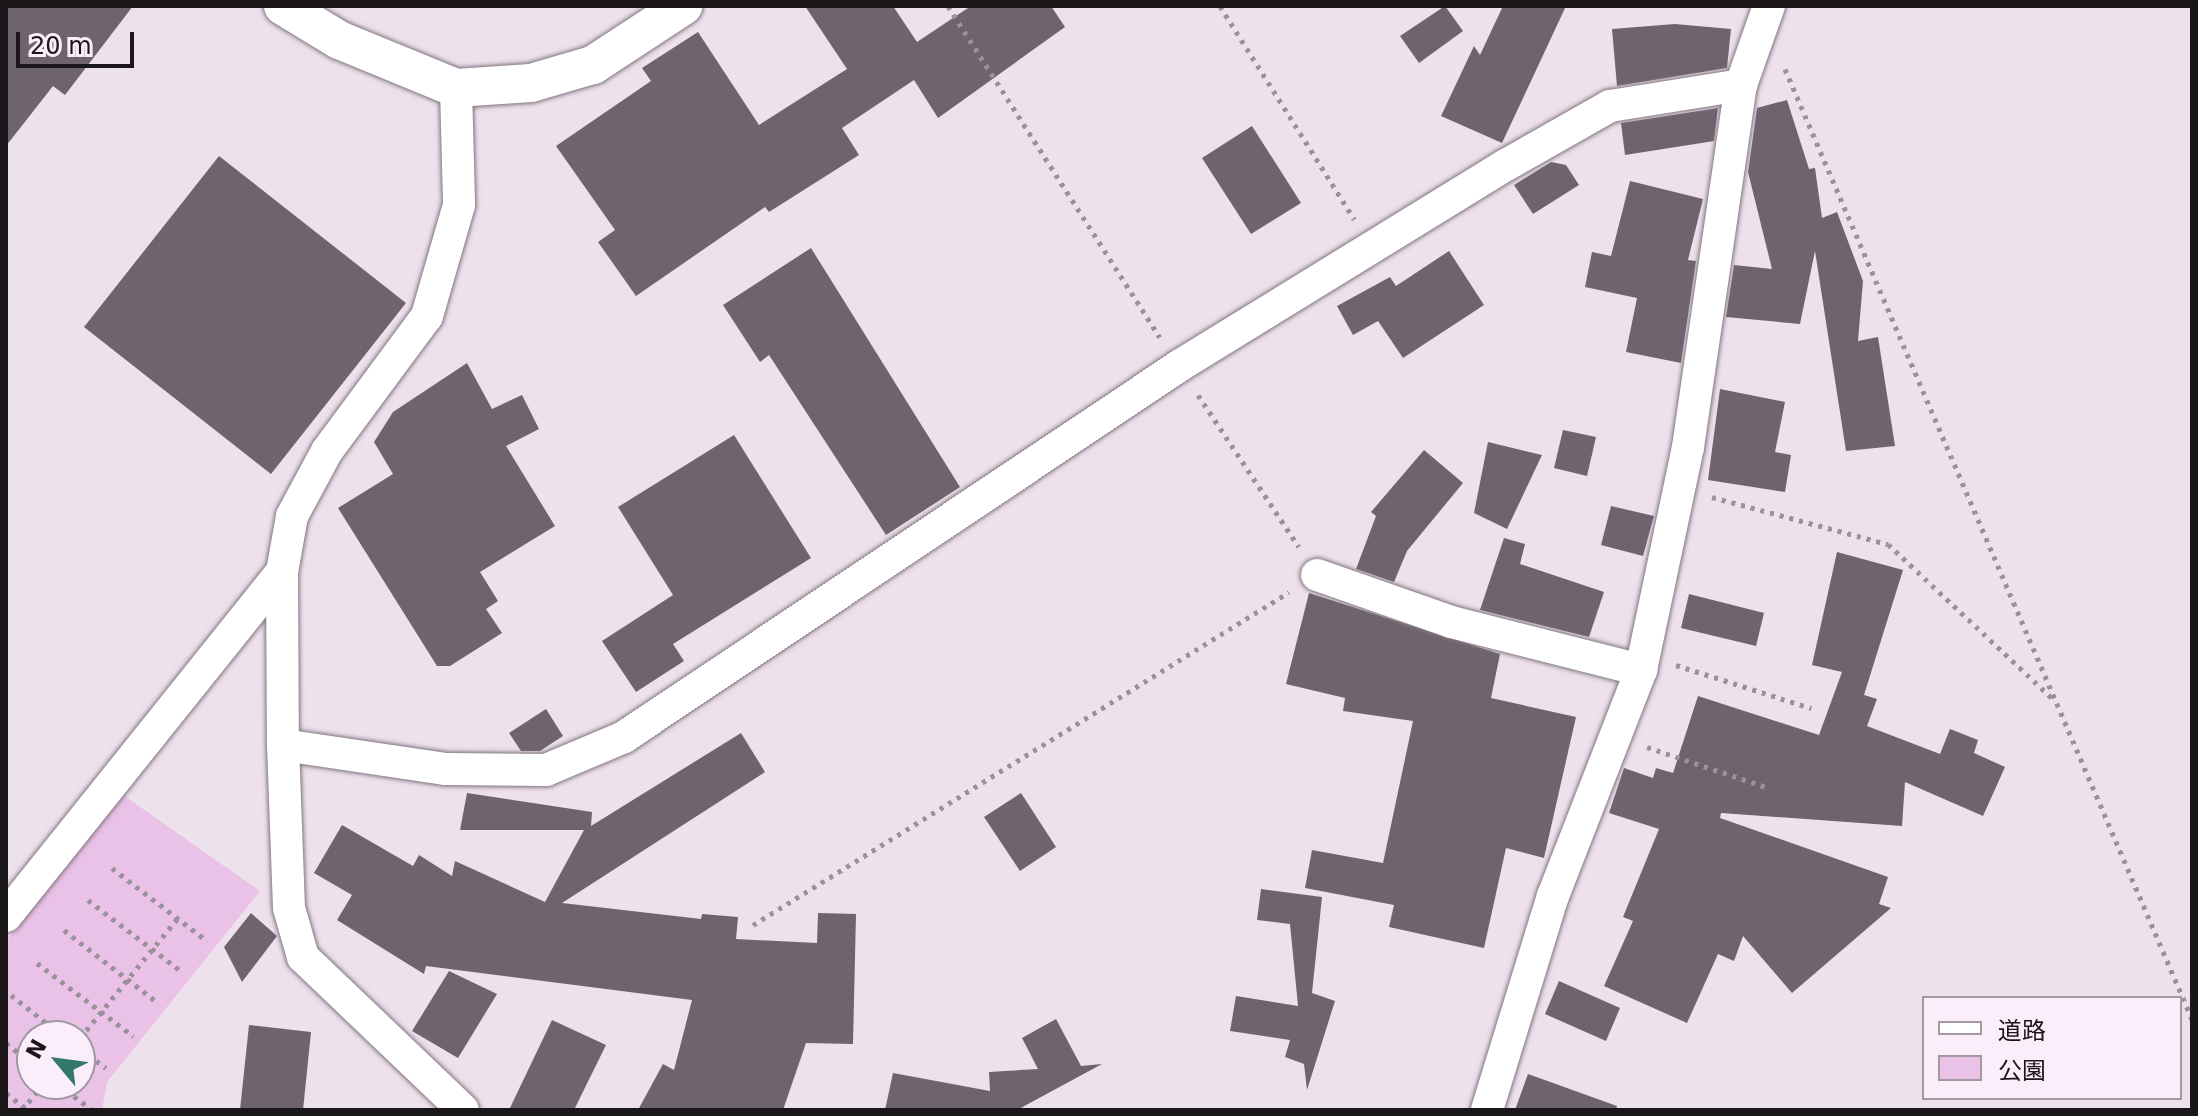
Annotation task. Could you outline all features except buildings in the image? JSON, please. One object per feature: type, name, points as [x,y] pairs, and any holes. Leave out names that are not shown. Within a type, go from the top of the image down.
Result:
[{"type":"street","points":[[283,6],[339,40],[456,88],[531,83],[593,65],[683,6]]},
{"type":"street","points":[[1487,1110],[1553,896],[1642,663],[1680,489],[1741,85],[1767,14]]},
{"type":"street","points":[[283,745],[446,769],[546,770],[624,737],[1179,366],[1610,106],[1741,85]]},
{"type":"street","points":[[456,88],[459,205],[427,316],[327,451],[292,516],[282,572],[283,745],[289,908],[303,957],[463,1110]]},
{"type":"street","points":[[6,916],[282,572]]},
{"type":"street","points":[[1317,575],[1451,622],[1642,663]]},
{"type":"path","points":[[753,925],[1317,575],[948,6]]},
{"type":"path","points":[[1220,6],[1374,250]]},
{"type":"path","points":[[1767,14],[2192,1019]]},
{"type":"path","points":[[1680,489],[1888,544],[2056,703]]},
{"type":"path","points":[[1642,663],[1811,708]]},
{"type":"path","points":[[1616,736],[1766,787]]},
{"type":"path","points":[[112,868],[207,941]]},
{"type":"path","points":[[88,900],[181,971]]},
{"type":"path","points":[[95,1020],[177,919]]},
{"type":"path","points":[[64,930],[158,1003]]},
{"type":"path","points":[[37,963],[133,1036]]},
{"type":"path","points":[[11,995],[43,1020]]},
{"type":"path","points":[[96,1061],[106,1068]]},
{"type":"path","points":[[6,1093],[24,1109]]},
{"type":"green space","points":[[123,795],[260,891],[107,1082],[102,1110],[6,1110],[6,941]]}]
